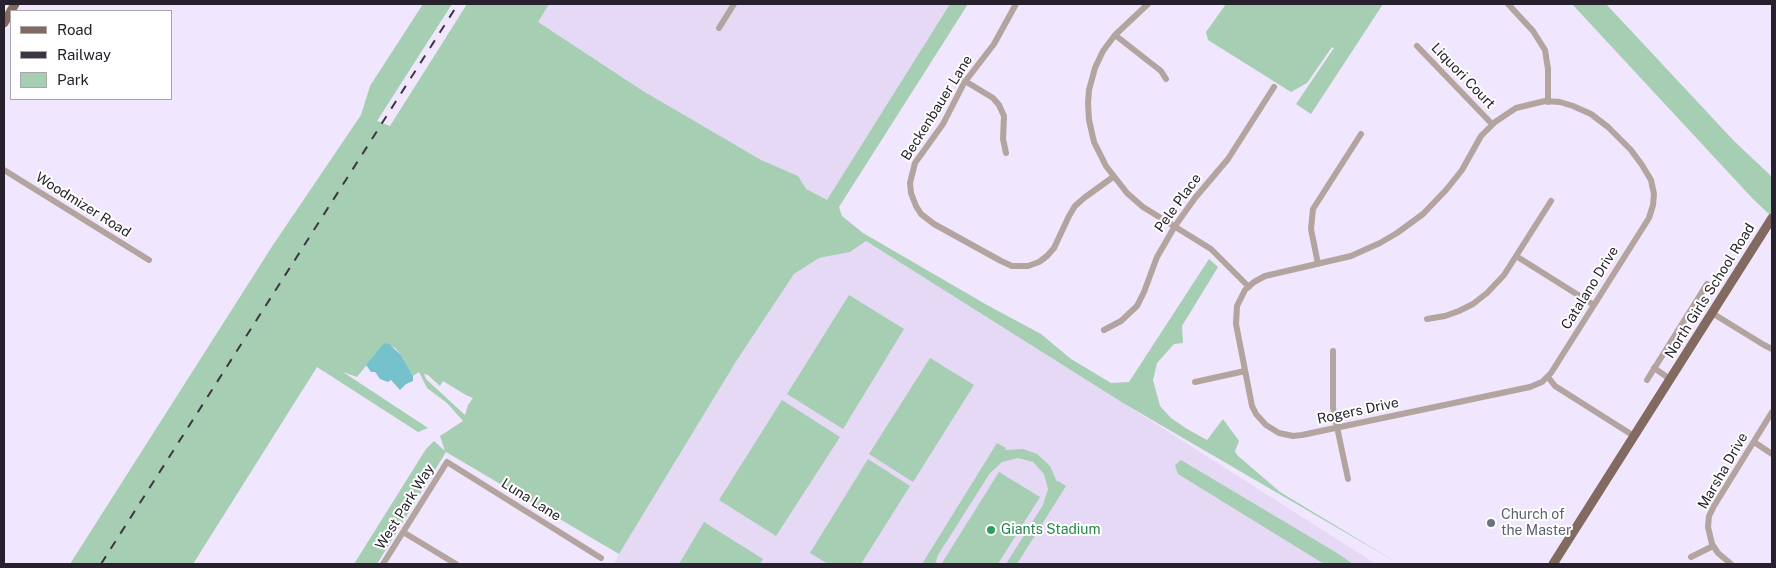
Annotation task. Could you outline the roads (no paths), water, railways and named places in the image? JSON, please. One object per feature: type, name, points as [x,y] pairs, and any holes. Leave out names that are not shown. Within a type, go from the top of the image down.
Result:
[{"type":"main road","name":"North Girls School Road","points":[[1553,564],[1772,218]]},
{"type":"street","points":[[719,28],[734,4]]},
{"type":"street","name":"Beckenbauer Lane","points":[[1016,4],[995,42],[965,81],[943,124],[913,166],[910,183],[914,204],[921,214],[934,224],[1004,263],[1023,267],[1036,264],[1047,256],[1054,248],[1075,206],[1113,176]]},
{"type":"street","points":[[1148,4],[1115,35],[1101,55],[1095,68],[1089,90],[1088,103],[1089,120],[1094,142],[1113,176],[1139,203],[1211,249],[1249,287],[1265,276],[1344,258],[1369,248],[1403,230],[1433,205],[1462,170],[1480,138],[1492,124],[1516,108],[1534,103],[1548,102],[1548,69],[1545,50],[1539,39],[1508,4]]},
{"type":"street","points":[[1115,35],[1161,70],[1166,79]]},
{"type":"street","name":"Liquori Court","points":[[1416,46],[1492,124]]},
{"type":"street","points":[[965,81],[993,98],[999,105],[1004,116],[1006,153]]},
{"type":"street","name":"Pele Place","points":[[1104,330],[1121,321],[1137,306],[1157,257],[1175,226],[1195,198],[1228,159],[1274,87]]},
{"type":"street","name":"Catalano Drive","points":[[1548,102],[1567,103],[1585,111],[1604,123],[1635,155],[1651,180],[1654,194],[1652,212],[1548,377]]},
{"type":"street","points":[[1318,264],[1310,229],[1313,209],[1361,134]]},
{"type":"street","name":"Woodmizer Road","points":[[4,170],[149,260]]},
{"type":"street","points":[[1427,319],[1451,314],[1478,300],[1498,282],[1551,201]]},
{"type":"street","points":[[1516,256],[1594,306]]},
{"type":"street","name":"North Girls School Road","points":[[1646,380],[1707,284]]},
{"type":"street","name":"Rogers Drive","points":[[1249,287],[1239,300],[1236,315],[1252,406],[1261,421],[1273,430],[1288,435],[1299,436],[1530,387],[1548,377]]},
{"type":"street","points":[[1712,313],[1772,349]]},
{"type":"street","points":[[1333,351],[1332,400],[1336,428],[1348,479]]},
{"type":"street","name":"North Girls School Road","points":[[1654,368],[1670,379]]},
{"type":"street","points":[[1195,382],[1245,371]]},
{"type":"street","points":[[1548,377],[1555,386],[1634,436]]},
{"type":"street","name":"Marsha Drive","points":[[1713,546],[1708,527],[1712,509],[1772,412]]},
{"type":"street","points":[[1754,442],[1772,454]]},
{"type":"street","name":"West Park Way","points":[[383,564],[447,462]]},
{"type":"street","name":"Luna Lane","points":[[447,462],[600,558]]},
{"type":"street","points":[[403,532],[456,564]]},
{"type":"street","points":[[1691,557],[1713,546],[1731,564]]},
{"type":"water","points":[[384,343],[389,344],[401,355],[413,376],[413,381],[406,384],[400,390],[391,380],[388,382],[380,379],[366,365]]},
{"type":"railway","points":[[101,564],[458,4]]},
{"type":"place","name":"Church of the Master","points":[[1491,523]]},
{"type":"place","name":"Giants Stadium","points":[[991,530]]}]
